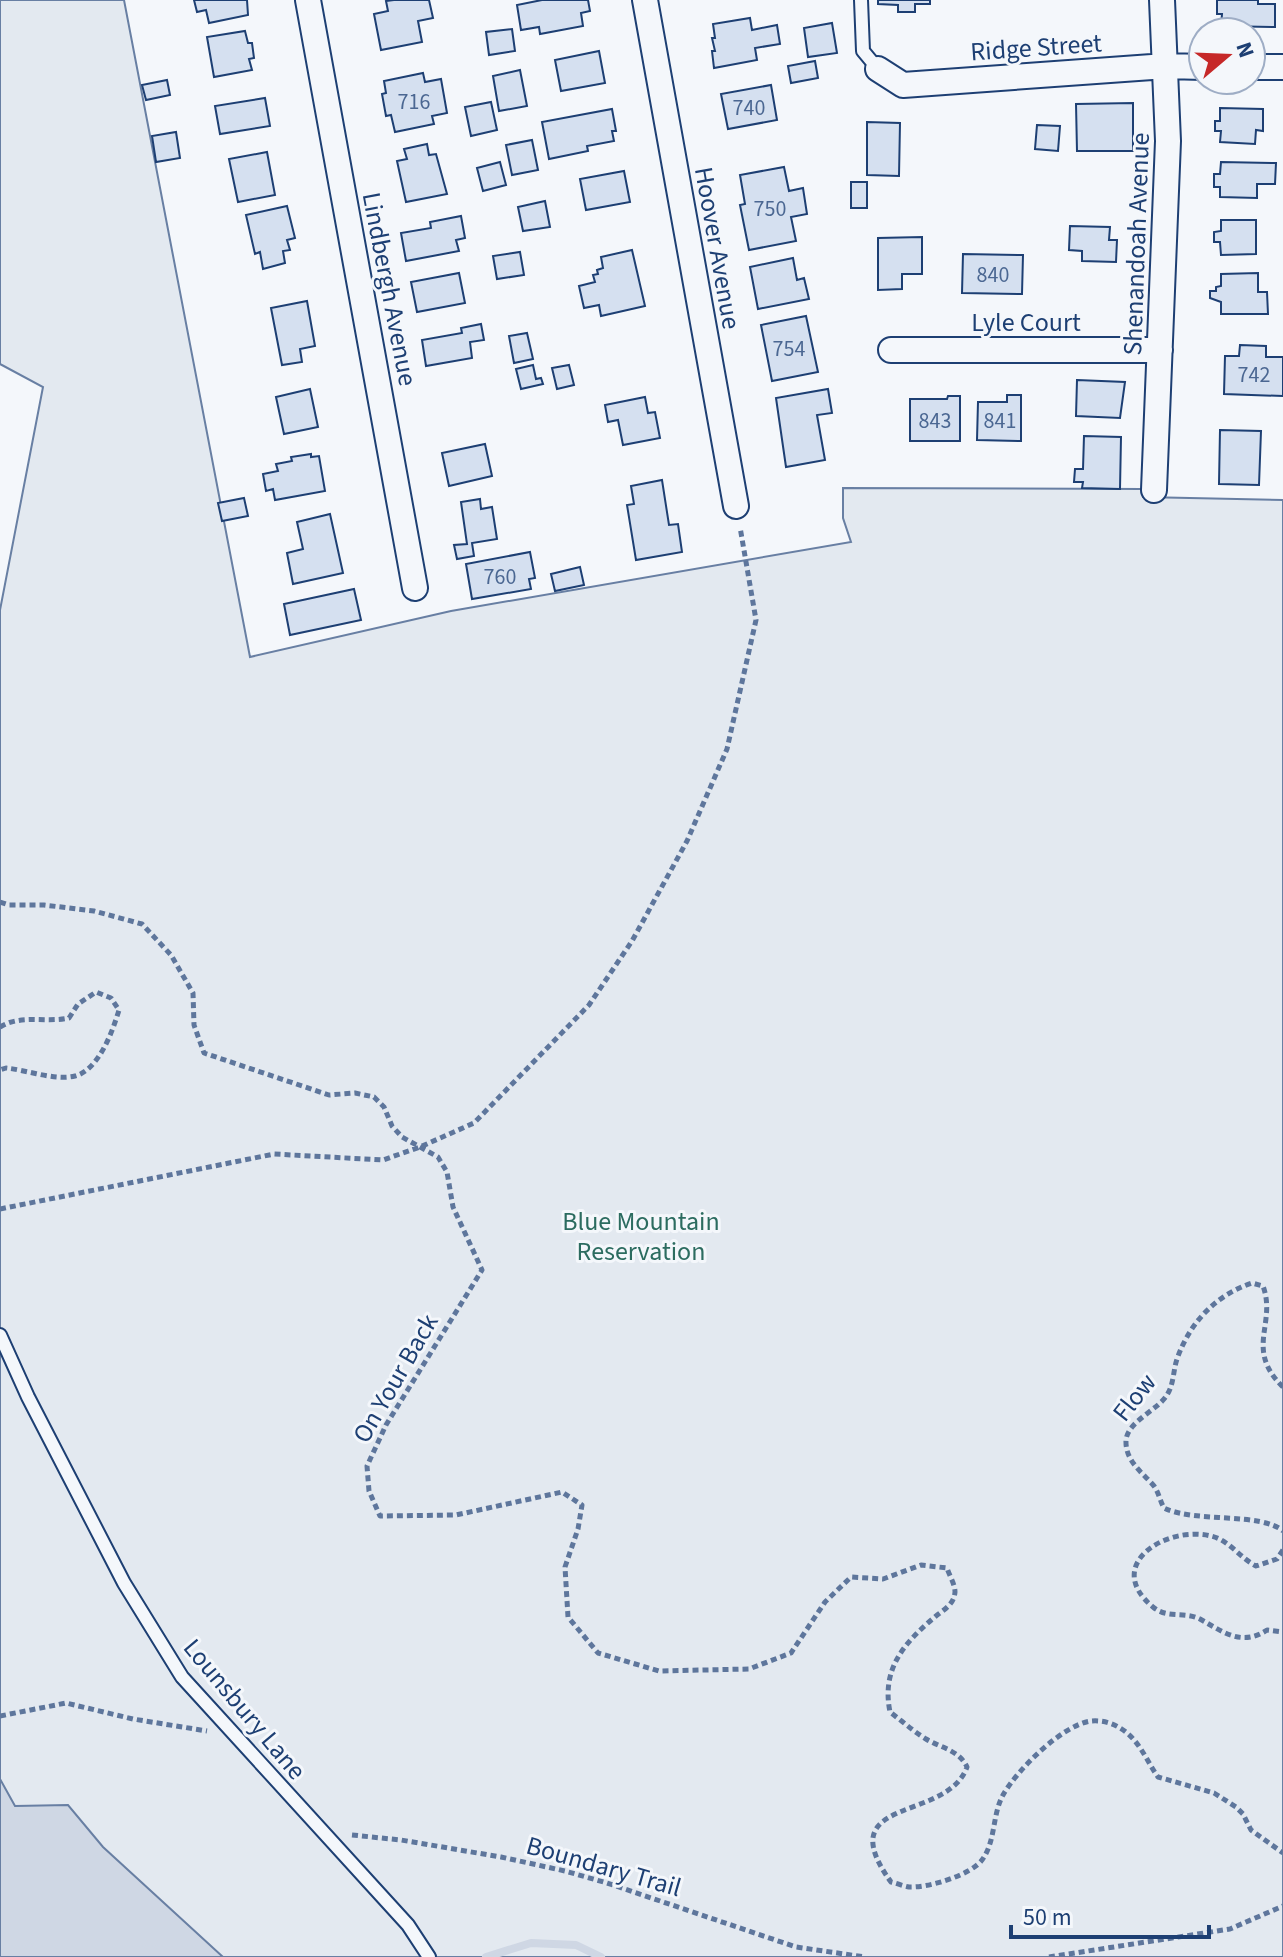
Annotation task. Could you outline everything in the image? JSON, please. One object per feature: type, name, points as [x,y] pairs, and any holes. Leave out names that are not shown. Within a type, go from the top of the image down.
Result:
[{"type":"street","name":"Lindbergh Avenue","points":[[308,0],[415,588]]},
{"type":"street","name":"Hoover Avenue","points":[[645,0],[736,506]]},
{"type":"street","name":"Shenandoah Avenue","points":[[1154,490],[1168,141],[1162,0]]},
{"type":"street","name":"Ridge Street","points":[[878,69],[903,85],[1187,67]]},
{"type":"street","name":"Lyle Court","points":[[891,350],[1160,350]]},
{"type":"lane","points":[[861,0],[863,51],[878,69]]},
{"type":"lane","name":"Lounsbury Lane","points":[[0,1335],[28,1397],[124,1583],[182,1677],[408,1925],[429,1957]]},
{"type":"path","points":[[0,1201],[2,1208],[274,1154],[383,1160],[474,1123],[589,1005],[632,941],[687,841],[727,749],[756,620],[736,506]]},
{"type":"path","name":"On Your Back","points":[[0,905],[44,905],[94,911],[142,924],[171,955],[193,993],[194,1025],[204,1053],[329,1095],[355,1093],[374,1097],[384,1107],[392,1126],[402,1137],[438,1157],[447,1172],[453,1207],[482,1270],[386,1425],[367,1466],[369,1491],[380,1516],[456,1515],[562,1492],[582,1505],[578,1529],[565,1567],[568,1617],[598,1653],[659,1671],[749,1669],[791,1653],[825,1602],[851,1577],[883,1579],[921,1565],[947,1568],[955,1589],[952,1602],[899,1653],[891,1671],[887,1694],[890,1712],[930,1741],[956,1754],[967,1767],[963,1777],[939,1797],[890,1815],[878,1823],[873,1836],[876,1855],[891,1882],[909,1887],[942,1882],[982,1861],[990,1845],[1002,1796],[1011,1784],[1062,1733],[1090,1721],[1107,1722],[1137,1741],[1158,1777],[1214,1793],[1236,1807],[1251,1830],[1283,1853]]},
{"type":"path","points":[[0,1027],[6,1023],[33,1019],[54,1022],[69,1018],[78,1004],[96,992],[111,998],[119,1010],[115,1024],[88,1070],[74,1076],[6,1068],[0,1070]]},
{"type":"path","name":"Flow","points":[[1283,1387],[1263,1358],[1267,1297],[1263,1286],[1252,1283],[1225,1294],[1201,1317],[1177,1359],[1166,1397],[1126,1438],[1128,1453],[1137,1471],[1153,1485],[1164,1508],[1184,1515],[1264,1523],[1280,1527],[1283,1531]]},
{"type":"path","points":[[1283,1550],[1277,1559],[1256,1566],[1228,1544],[1212,1536],[1176,1534],[1157,1543],[1141,1557],[1132,1573],[1133,1583],[1142,1596],[1165,1615],[1196,1617],[1223,1633],[1239,1638],[1251,1638],[1267,1630],[1283,1632]]},
{"type":"path","points":[[0,1716],[66,1703],[198,1731],[231,1732]]},
{"type":"path","name":"Boundary Trail","points":[[327,1834],[401,1840],[565,1871],[796,1947],[865,1957]]},
{"type":"path","points":[[1049,1957],[1230,1929],[1283,1906]]},
{"type":"green space","name":"Blue Mountain Reservation","points":[[0,0],[124,0],[250,657],[451,611],[851,542],[843,518],[843,488],[1142,489],[1143,497],[1283,500],[1283,1957],[0,1957],[0,610],[43,387],[0,364]]},
{"type":"shaded area","points":[[0,1779],[15,1806],[68,1805],[103,1847],[223,1957],[0,1957]]},
{"type":"building","points":[[194,0],[247,0],[248,15],[209,23],[206,10],[197,12]]},
{"type":"building","points":[[429,0],[433,18],[418,21],[422,42],[381,50],[374,14],[388,11],[386,1]]},
{"type":"building","points":[[542,0],[588,0],[590,11],[581,13],[583,26],[540,34],[539,27],[521,30],[517,5]]},
{"type":"building","points":[[878,0],[930,0],[930,4],[915,4],[915,12],[898,12],[898,5],[878,4]]},
{"type":"building","points":[[1217,0],[1258,0],[1258,4],[1275,4],[1275,27],[1267,27],[1267,16],[1217,14]]},
{"type":"building","points":[[750,18],[752,30],[777,25],[780,44],[755,48],[757,60],[714,68],[713,24]]},
{"type":"building","points":[[832,23],[837,53],[808,57],[804,28]]},
{"type":"building","points":[[512,29],[515,51],[489,55],[486,32]]},
{"type":"building","points":[[245,31],[248,43],[252,43],[254,58],[249,59],[252,70],[214,77],[207,37]]},
{"type":"building","points":[[599,51],[605,83],[561,91],[555,60]]},
{"type":"building","points":[[815,61],[818,78],[791,83],[788,66]]},
{"type":"building","points":[[520,70],[527,106],[499,111],[493,76]]},
{"type":"building","points":[[423,73],[425,82],[441,79],[447,113],[432,116],[434,124],[395,132],[391,115],[386,116],[382,94],[386,93],[384,81]]},
{"type":"building","points":[[167,80],[170,95],[146,100],[142,85]]},
{"type":"building","points":[[771,85],[777,120],[728,129],[721,94]]},
{"type":"building","points":[[265,98],[270,126],[220,134],[215,106]]},
{"type":"building","points":[[491,102],[497,130],[471,136],[465,107]]},
{"type":"building","points":[[1133,103],[1133,151],[1077,151],[1076,104]]},
{"type":"building","points":[[1220,108],[1263,109],[1263,131],[1256,130],[1255,144],[1220,142],[1221,131],[1215,131],[1215,121],[1220,121]]},
{"type":"building","points":[[612,109],[616,131],[612,131],[614,141],[587,146],[588,151],[549,159],[542,122]]},
{"type":"building","points":[[867,122],[900,123],[899,176],[867,175]]},
{"type":"building","points":[[1037,125],[1060,126],[1058,151],[1035,149]]},
{"type":"building","points":[[176,132],[180,158],[156,162],[152,136]]},
{"type":"building","points":[[532,140],[538,170],[512,175],[506,145]]},
{"type":"building","points":[[427,144],[429,155],[436,154],[447,194],[406,202],[397,161],[407,159],[404,149]]},
{"type":"building","points":[[267,152],[275,195],[238,202],[229,159]]},
{"type":"building","points":[[500,162],[506,185],[483,191],[477,168]]},
{"type":"building","points":[[1221,162],[1276,163],[1275,184],[1257,184],[1257,198],[1220,197],[1220,187],[1214,187],[1214,174],[1220,174]]},
{"type":"building","points":[[784,167],[789,191],[803,188],[807,214],[791,217],[796,241],[749,250],[740,205],[745,204],[740,175]]},
{"type":"building","points":[[624,171],[630,202],[586,210],[580,179]]},
{"type":"building","points":[[851,182],[867,182],[867,208],[851,208]]},
{"type":"building","points":[[545,201],[550,227],[523,231],[518,207]]},
{"type":"building","points":[[287,206],[295,238],[287,240],[290,250],[283,251],[285,263],[263,269],[260,252],[255,254],[246,215]]},
{"type":"building","points":[[461,216],[465,238],[456,240],[459,251],[406,261],[401,233],[431,228],[430,222]]},
{"type":"building","points":[[1221,220],[1256,220],[1256,254],[1221,255],[1220,242],[1214,242],[1214,232],[1221,231]]},
{"type":"building","points":[[1070,226],[1110,227],[1109,240],[1117,240],[1116,262],[1082,261],[1082,251],[1069,250]]},
{"type":"building","points":[[922,237],[922,274],[902,274],[902,289],[878,290],[878,238]]},
{"type":"building","points":[[632,250],[645,306],[601,316],[599,305],[584,308],[579,286],[595,282],[593,275],[603,268],[601,257]]},
{"type":"building","points":[[520,252],[524,275],[497,279],[493,256]]},
{"type":"building","points":[[963,254],[1023,255],[1022,294],[962,293]]},
{"type":"building","points":[[793,258],[797,280],[804,278],[809,299],[758,309],[750,267]]},
{"type":"building","points":[[459,273],[465,303],[417,312],[411,282]]},
{"type":"building","points":[[1258,273],[1258,292],[1267,292],[1268,314],[1221,314],[1221,302],[1210,298],[1210,291],[1216,291],[1216,287],[1221,286],[1221,274]]},
{"type":"building","points":[[307,301],[315,346],[300,349],[302,362],[282,365],[271,308]]},
{"type":"building","points":[[806,316],[818,372],[772,381],[761,325]]},
{"type":"building","points":[[481,324],[484,340],[470,342],[472,358],[426,366],[422,340],[462,333],[461,328]]},
{"type":"building","points":[[527,333],[533,359],[514,363],[509,336]]},
{"type":"building","points":[[1240,345],[1266,346],[1266,357],[1283,357],[1283,396],[1224,394],[1225,356],[1239,356]]},
{"type":"building","points":[[533,365],[536,379],[541,378],[543,384],[521,389],[516,369]]},
{"type":"building","points":[[569,365],[574,385],[557,389],[552,368]]},
{"type":"building","points":[[1077,380],[1125,382],[1120,418],[1076,416]]},
{"type":"building","points":[[310,389],[318,427],[284,434],[276,397]]},
{"type":"building","points":[[828,389],[832,413],[817,415],[825,460],[786,467],[776,398]]},
{"type":"building","points":[[1007,395],[1021,395],[1021,441],[977,440],[978,402],[1007,402]]},
{"type":"building","points":[[948,396],[960,396],[960,441],[910,441],[910,399],[947,399]]},
{"type":"building","points":[[645,397],[648,413],[655,412],[660,438],[623,445],[618,420],[608,422],[605,405]]},
{"type":"building","points":[[1220,430],[1261,431],[1259,485],[1219,484]]},
{"type":"building","points":[[1084,436],[1121,437],[1120,489],[1082,488],[1083,482],[1074,482],[1075,469],[1083,469]]},
{"type":"building","points":[[485,444],[492,476],[449,486],[442,453]]},
{"type":"building","points":[[311,454],[311,457],[319,456],[325,491],[275,500],[273,489],[266,491],[263,474],[278,471],[276,464],[292,461],[291,457]]},
{"type":"building","points":[[662,480],[669,525],[678,524],[682,552],[636,560],[627,505],[634,504],[631,486]]},
{"type":"building","points":[[244,498],[248,516],[222,521],[218,503]]},
{"type":"building","points":[[480,499],[481,509],[492,507],[497,539],[472,543],[474,556],[457,559],[454,545],[467,544],[461,502]]},
{"type":"building","points":[[330,514],[343,573],[293,584],[287,553],[303,549],[297,522]]},
{"type":"building","points":[[530,552],[535,578],[529,579],[531,589],[472,599],[466,564]]},
{"type":"building","points":[[580,567],[584,585],[555,591],[551,574]]},
{"type":"building","points":[[354,589],[361,620],[290,635],[284,604]]},
{"type":"waterway","points":[[486,1957],[531,1943],[576,1945],[601,1957]]}]
